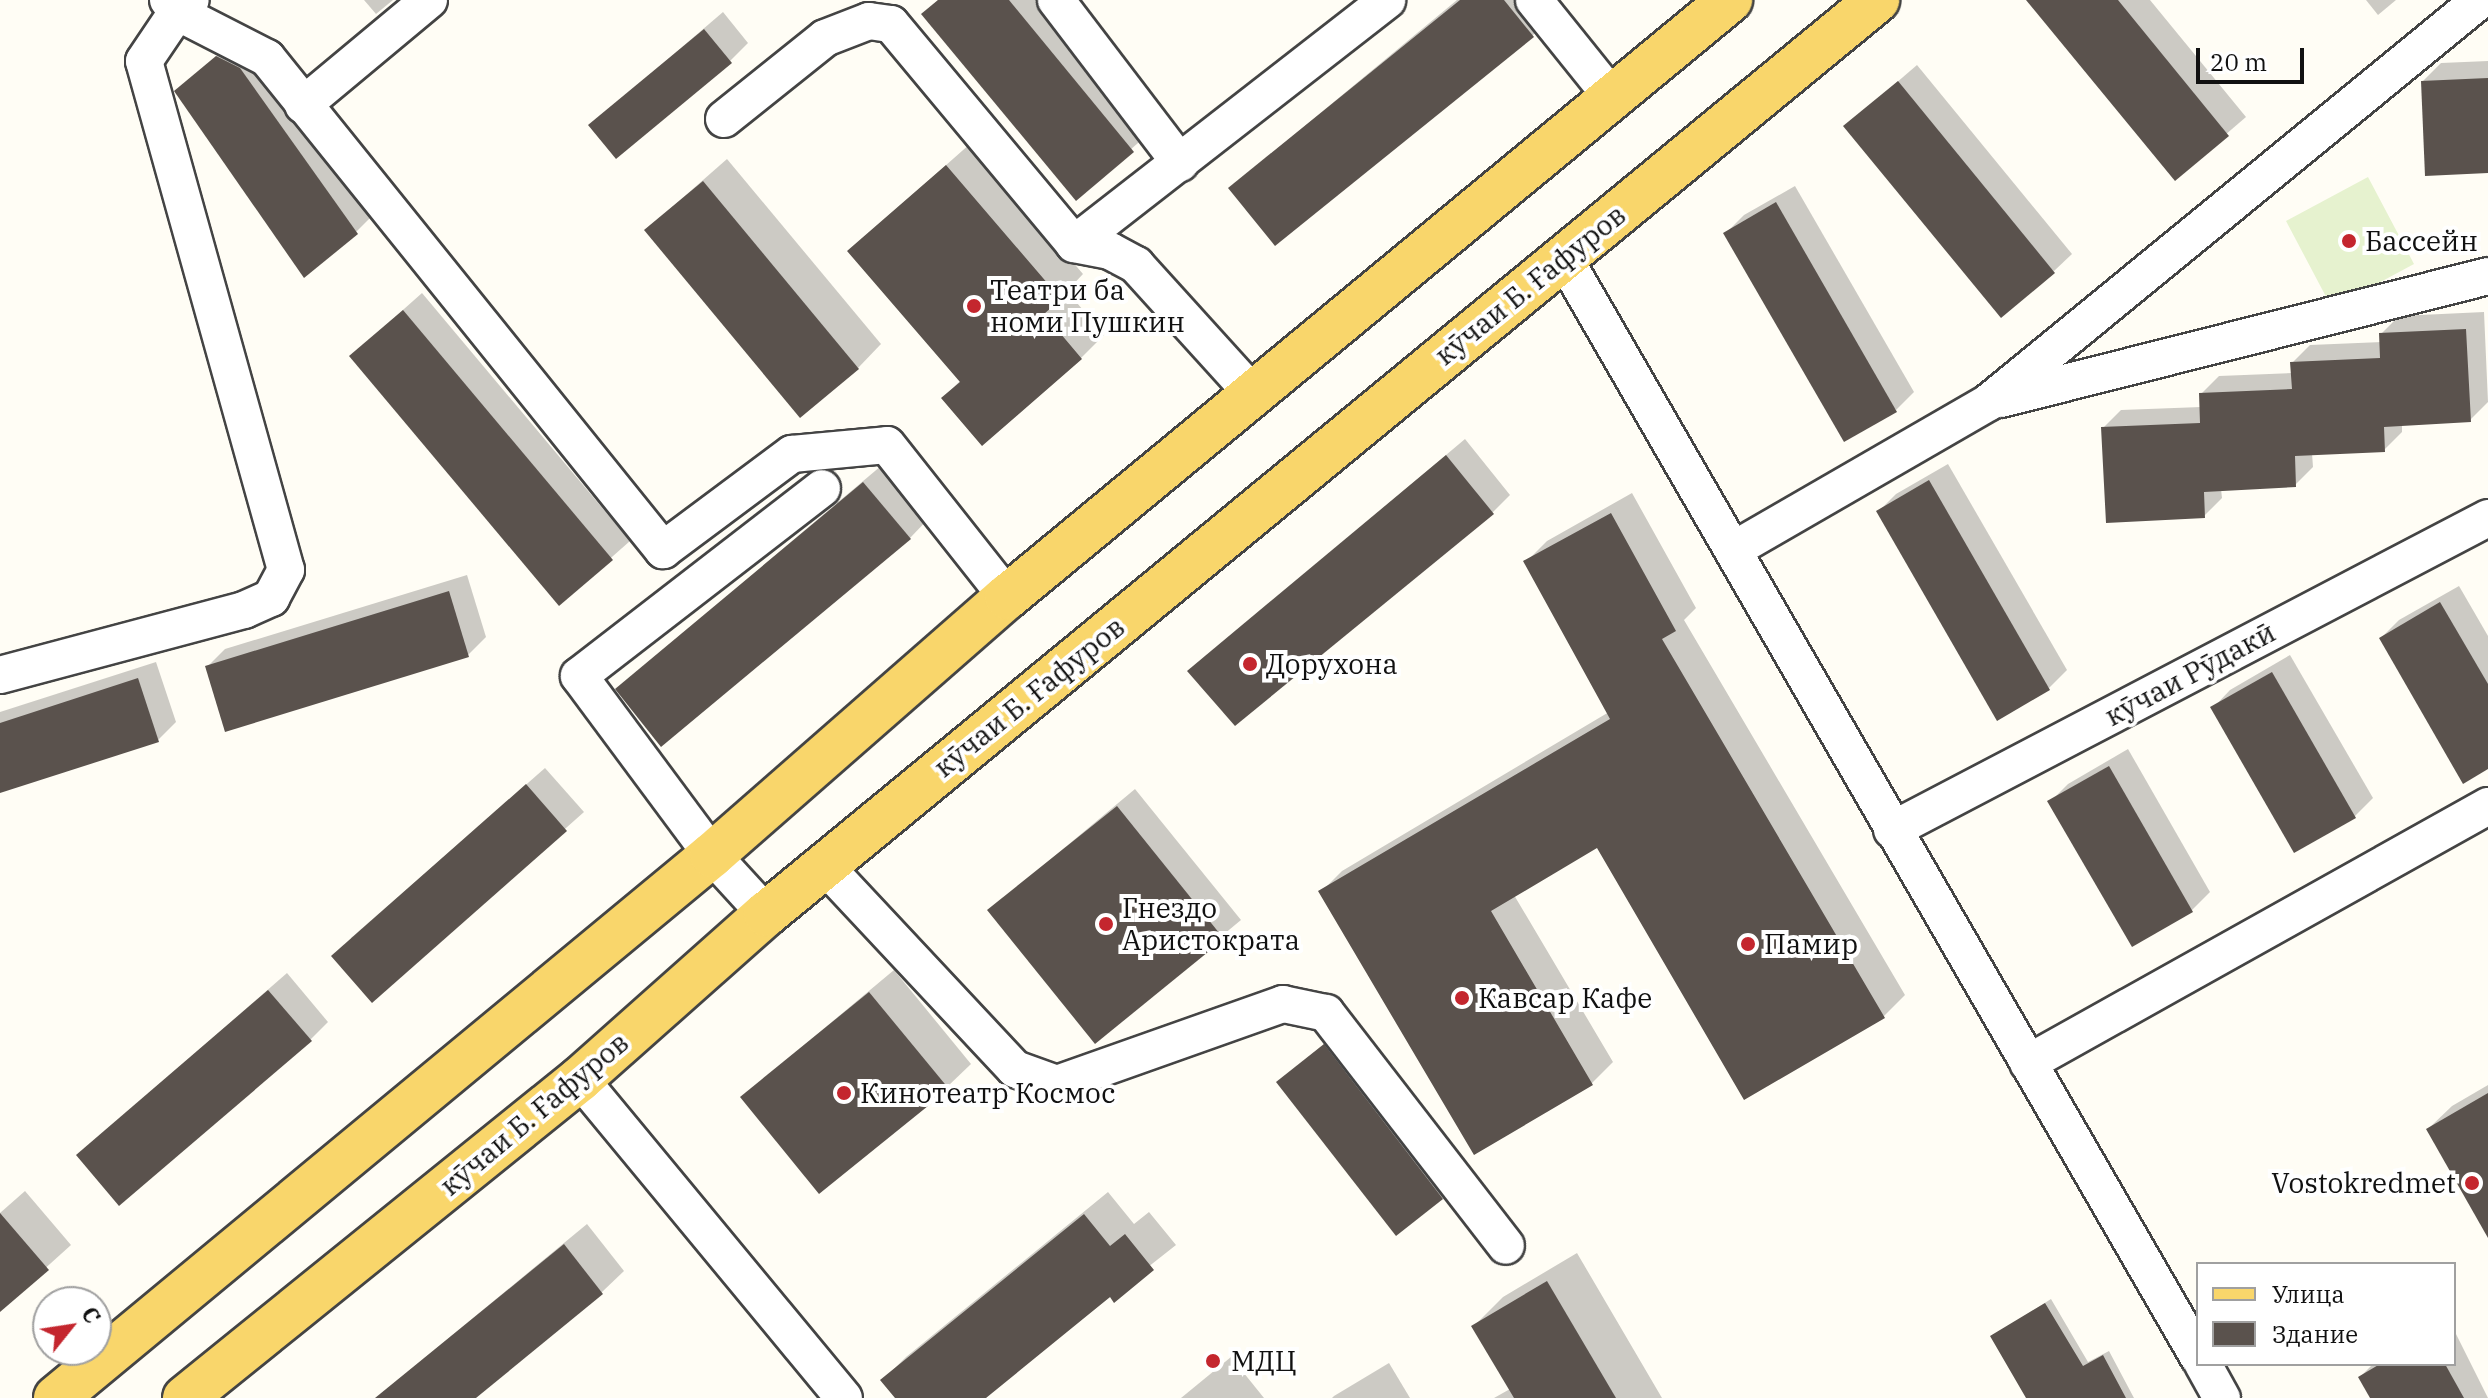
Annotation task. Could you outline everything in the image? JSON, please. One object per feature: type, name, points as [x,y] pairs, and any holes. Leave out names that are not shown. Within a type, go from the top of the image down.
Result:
[{"type":"main road","points":[[56,1398],[712,855],[1007,597],[1730,0]]},
{"type":"main road","name":"кӯчаи Б. Ғафуров","points":[[185,1398],[580,1079],[766,914],[1877,0]]},
{"type":"street","points":[[303,105],[429,0]]},
{"type":"street","points":[[1056,0],[1180,163]]},
{"type":"street","points":[[1074,244],[1387,0]]},
{"type":"street","points":[[1534,0],[1612,97]]},
{"type":"street","points":[[1733,550],[1989,402],[2480,0]]},
{"type":"street","points":[[0,675],[244,610],[271,598],[286,570],[144,61],[179,4],[267,58],[386,211],[663,550],[792,454],[887,445],[1007,597]]},
{"type":"street","points":[[724,119],[825,38],[869,21],[891,24],[1074,244],[1110,251],[1136,265],[1253,394]]},
{"type":"street","points":[[1564,258],[2196,1353]]},
{"type":"street","points":[[1989,402],[2488,276]]},
{"type":"street","points":[[766,914],[712,855],[579,676],[822,488]]},
{"type":"street","name":"кӯчаи Рӯдакӣ","points":[[1892,830],[2488,518]]},
{"type":"street","points":[[2028,1063],[2488,806]]},
{"type":"street","points":[[825,866],[1015,1069],[1057,1084],[1283,1004],[1326,1013],[1506,1246]]},
{"type":"street","points":[[580,1079],[844,1398]]},
{"type":"street","points":[[2204,1366],[2222,1398]]},
{"type":"green space","name":"Бассейн","points":[[2368,177],[2414,264],[2332,308],[2286,221]]},
{"type":"building","points":[[938,0],[1009,0],[1134,152],[1076,201],[921,14]]},
{"type":"building","points":[[1460,0],[1504,0],[1534,37],[1275,246],[1228,188]]},
{"type":"building","points":[[2026,0],[2118,0],[2229,136],[2175,181]]},
{"type":"building","points":[[704,29],[732,63],[616,159],[588,125]]},
{"type":"building","points":[[216,56],[240,68],[358,234],[304,278],[174,91]]},
{"type":"building","points":[[2488,78],[2488,173],[2425,176],[2421,81]]},
{"type":"building","points":[[1898,81],[2055,273],[2001,318],[1843,126]]},
{"type":"building","name":"Театри ба номи Пушкин","points":[[946,165],[1061,299],[1044,314],[1082,359],[982,446],[941,398],[960,382],[847,251]]},
{"type":"building","points":[[703,181],[859,369],[800,418],[644,230]]},
{"type":"building","points":[[1776,202],[1897,412],[1844,442],[1723,233]]},
{"type":"building","points":[[403,310],[613,560],[559,606],[349,356]]},
{"type":"building","points":[[2466,329],[2471,422],[2384,427],[2385,452],[2295,456],[2296,487],[2204,492],[2205,518],[2106,523],[2101,427],[2200,423],[2199,393],[2292,389],[2290,362],[2380,358],[2379,333]]},
{"type":"building","points":[[1446,455],[1494,514],[1235,726],[1187,671]]},
{"type":"building","points":[[1929,480],[2050,690],[1997,721],[1876,511]]},
{"type":"building","points":[[863,482],[911,539],[661,747],[615,689]]},
{"type":"building","points":[[1611,513],[1676,631],[1662,639],[1885,1018],[1744,1100],[1597,848],[1491,911],[1593,1085],[1474,1155],[1318,891],[1610,719],[1523,561]]},
{"type":"building","points":[[449,591],[469,657],[225,732],[205,666]]},
{"type":"building","points":[[2440,602],[2488,684],[2488,769],[2463,784],[2379,638]]},
{"type":"building","points":[[2272,672],[2356,818],[2294,853],[2210,707]]},
{"type":"building","points":[[138,678],[159,742],[0,793],[0,723]]},
{"type":"building","points":[[2109,766],[2193,912],[2132,947],[2047,801]]},
{"type":"building","points":[[526,784],[567,831],[372,1003],[331,956]]},
{"type":"building","name":"Гнездо Аристократа","points":[[1117,806],[1224,939],[1095,1044],[987,910]]},
{"type":"building","points":[[268,990],[312,1041],[119,1206],[76,1155]]},
{"type":"building","name":"Кинотеатр Космос","points":[[869,992],[949,1089],[819,1194],[740,1097]]},
{"type":"building","points":[[1324,1044],[1443,1199],[1396,1236],[1276,1082]]},
{"type":"building","name":"Vostokredmet","points":[[2488,1093],[2488,1238],[2426,1129]]},
{"type":"building","points":[[0,1213],[49,1270],[0,1312]]},
{"type":"building","points":[[1084,1214],[1110,1246],[1125,1234],[1154,1270],[1114,1303],[1110,1297],[986,1398],[895,1398],[880,1380]]},
{"type":"building","points":[[564,1244],[603,1294],[476,1398],[375,1398]]},
{"type":"building","points":[[1547,1281],[1616,1398],[1514,1398],[1471,1326]]},
{"type":"building","points":[[2045,1303],[2083,1366],[2103,1355],[2126,1398],[2026,1398],[1990,1336]]},
{"type":"building","points":[[2377,1366],[2446,1366],[2464,1398],[2370,1398],[2358,1377]]},
{"type":"place","name":"Бассейн","points":[[2349,241]]},
{"type":"place","name":"Театри ба номи Пушкин","points":[[974,306]]},
{"type":"place","name":"Дорухона","points":[[1250,664]]},
{"type":"place","name":"Гнездо Аристократа","points":[[1106,924]]},
{"type":"place","name":"Памир","points":[[1748,944]]},
{"type":"place","name":"Кавсар Кафе","points":[[1462,998]]},
{"type":"place","name":"Кинотеатр Космос","points":[[844,1093]]},
{"type":"place","name":"Vostokredmet","points":[[2472,1183]]},
{"type":"place","name":"МДЦ","points":[[1213,1361]]}]
